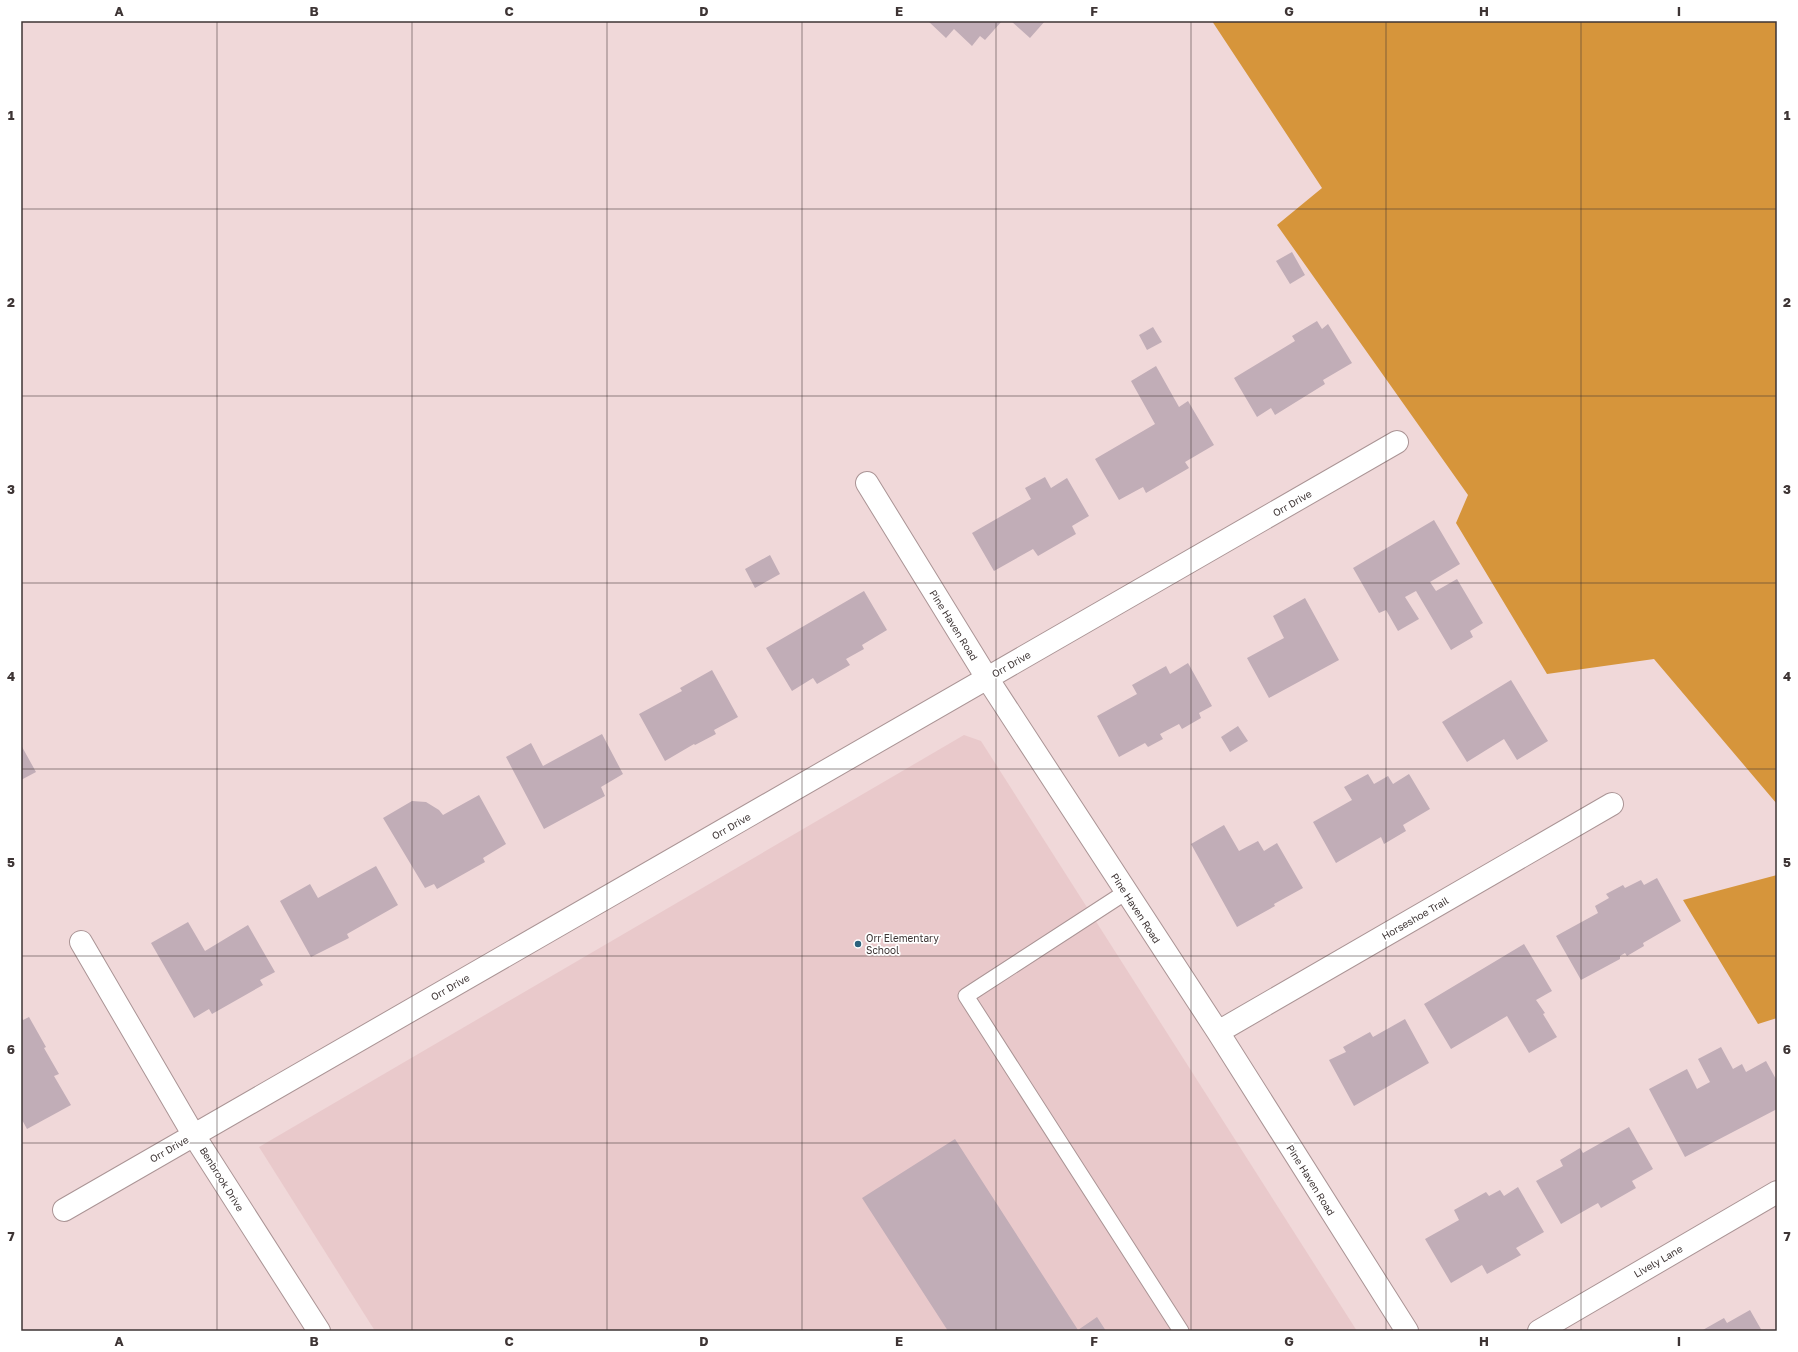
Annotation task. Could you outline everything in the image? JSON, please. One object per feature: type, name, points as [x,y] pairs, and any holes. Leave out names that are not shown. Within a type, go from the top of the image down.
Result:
[{"type":"street","name":"Orr Drive","points":[[64,1210],[193,1134],[1397,442]]},
{"type":"street","name":"Pine Haven Road","points":[[867,483],[987,678],[1218,1032],[1407,1331]]},
{"type":"street","name":"Horseshoe Trail","points":[[1218,1032],[1612,804]]},
{"type":"street","name":"Benbrook Drive","points":[[81,942],[193,1134],[319,1331]]},
{"type":"street","name":"Lively Lane","points":[[1539,1331],[1777,1192]]},
{"type":"lane","points":[[1126,892],[966,996],[1181,1331]]},
{"type":"shaded area","points":[[1212,21],[1777,21],[1777,804],[1654,659],[1547,674],[1456,523],[1468,495],[1277,225],[1322,188]]},
{"type":"shaded area","name":"Orr Elementary School","points":[[964,735],[981,741],[1357,1331],[375,1331],[259,1147]]},
{"type":"shaded area","points":[[1777,875],[1777,1018],[1758,1024],[1683,900]]},
{"type":"building","points":[[928,21],[1002,21],[985,40],[980,36],[972,46],[954,29],[946,38]]},
{"type":"building","points":[[1011,21],[1045,21],[1030,38]]},
{"type":"building","points":[[1292,252],[1305,275],[1290,284],[1276,261]]},
{"type":"building","points":[[1317,321],[1322,329],[1328,324],[1352,363],[1323,380],[1325,384],[1275,415],[1271,408],[1257,417],[1234,378],[1295,341],[1292,336]]},
{"type":"building","points":[[1153,327],[1162,342],[1147,350],[1139,335]]},
{"type":"building","points":[[1156,366],[1179,407],[1188,401],[1214,445],[1185,462],[1189,468],[1146,493],[1143,487],[1119,500],[1095,459],[1155,424],[1131,381]]},
{"type":"building","points":[[1045,477],[1051,488],[1067,478],[1089,516],[1072,526],[1076,534],[1038,556],[1033,549],[994,571],[972,533],[1031,499],[1025,488]]},
{"type":"building","points":[[1434,520],[1460,564],[1430,582],[1436,591],[1457,579],[1483,623],[1470,631],[1473,637],[1451,650],[1416,591],[1405,597],[1419,619],[1398,631],[1386,610],[1379,613],[1353,568]]},
{"type":"building","points":[[770,555],[780,574],[755,588],[745,569]]},
{"type":"building","points":[[864,591],[887,630],[862,645],[864,649],[846,659],[850,665],[817,684],[813,678],[792,691],[766,648]]},
{"type":"building","points":[[1305,598],[1339,660],[1269,698],[1247,658],[1284,638],[1273,616]]},
{"type":"building","points":[[1188,663],[1212,706],[1199,713],[1201,718],[1182,729],[1179,724],[1160,734],[1163,739],[1148,747],[1145,743],[1119,757],[1097,716],[1137,694],[1132,685],[1166,666],[1170,674]]},
{"type":"building","points":[[712,670],[738,717],[714,730],[716,734],[695,745],[694,744],[665,761],[639,714],[682,691],[680,688]]},
{"type":"building","points":[[1511,680],[1548,741],[1517,760],[1504,739],[1467,762],[1442,722]]},
{"type":"building","points":[[1238,726],[1248,741],[1230,752],[1221,737]]},
{"type":"building","points":[[602,734],[623,774],[601,787],[605,796],[544,829],[506,757],[531,743],[543,766]]},
{"type":"building","points":[[21,745],[36,772],[21,780]]},
{"type":"building","points":[[1368,774],[1374,784],[1388,776],[1393,784],[1409,774],[1430,809],[1403,825],[1406,831],[1384,844],[1381,837],[1336,863],[1313,822],[1352,800],[1344,787]]},
{"type":"building","points":[[479,795],[506,844],[483,858],[485,862],[437,889],[434,884],[425,888],[383,818],[412,801],[426,802],[439,810],[443,815]]},
{"type":"building","points":[[1224,825],[1239,851],[1258,841],[1264,851],[1277,843],[1303,888],[1274,904],[1275,906],[1237,927],[1191,844]]},
{"type":"building","points":[[376,866],[398,905],[347,934],[349,938],[311,957],[280,901],[310,884],[318,898]]},
{"type":"building","points":[[1657,878],[1681,921],[1643,943],[1644,946],[1627,956],[1625,953],[1620,956],[1620,959],[1581,980],[1556,936],[1598,913],[1595,906],[1609,898],[1606,894],[1623,885],[1625,888],[1641,880],[1644,885]]},
{"type":"building","points":[[188,922],[205,951],[248,925],[275,972],[260,980],[263,985],[212,1014],[209,1009],[194,1018],[151,943]]},
{"type":"building","points":[[1524,944],[1552,991],[1536,1000],[1545,1013],[1543,1014],[1557,1037],[1529,1053],[1507,1016],[1451,1049],[1424,1004]]},
{"type":"building","points":[[21,1017],[23,1020],[29,1017],[59,1074],[54,1076],[71,1105],[27,1129],[21,1118]]},
{"type":"building","points":[[1405,1019],[1429,1063],[1354,1106],[1329,1060],[1346,1052],[1343,1047],[1370,1032],[1373,1037]]},
{"type":"building","points":[[1721,1047],[1733,1069],[1742,1064],[1746,1072],[1766,1061],[1777,1081],[1777,1109],[1685,1157],[1649,1089],[1687,1069],[1697,1089],[1710,1082],[1698,1059]]},
{"type":"building","points":[[1629,1127],[1653,1169],[1632,1181],[1636,1188],[1601,1208],[1598,1203],[1561,1224],[1536,1181],[1563,1166],[1560,1160],[1580,1148],[1583,1153]]},
{"type":"building","points":[[955,1139],[1078,1330],[1097,1317],[1106,1331],[948,1331],[862,1198]]},
{"type":"building","points":[[1518,1187],[1544,1232],[1516,1248],[1521,1255],[1487,1274],[1482,1265],[1451,1283],[1425,1239],[1459,1220],[1454,1210],[1486,1192],[1489,1196],[1500,1190],[1504,1196]]},
{"type":"building","points":[[1750,1310],[1762,1331],[1701,1331],[1724,1318],[1727,1323]]},
{"type":"place","name":"Orr Elementary School","points":[[858,944]]}]
